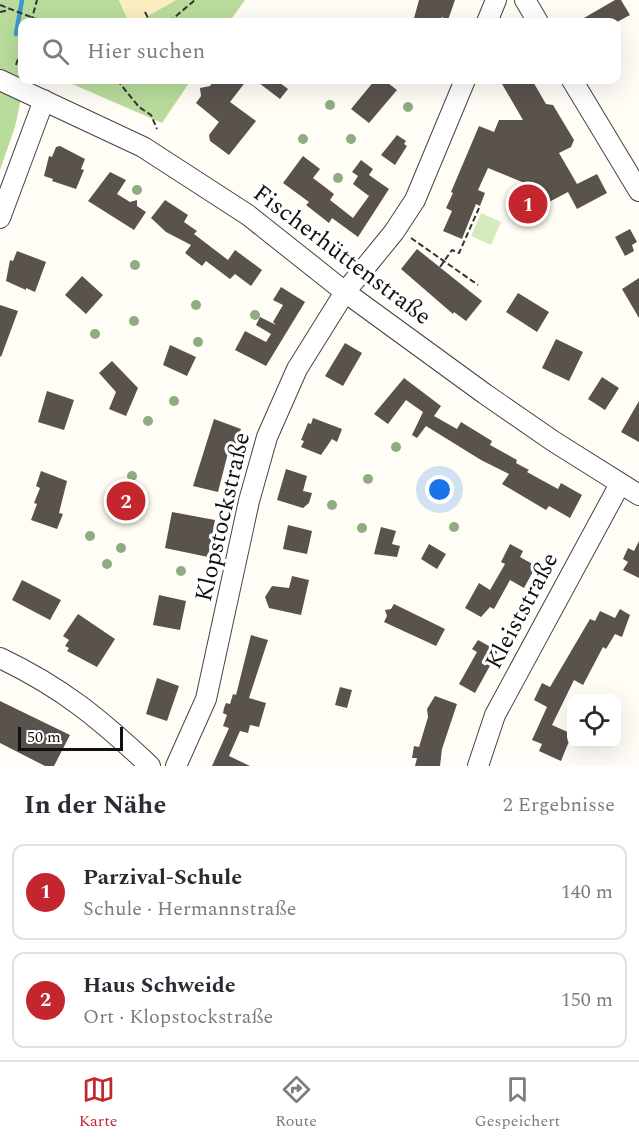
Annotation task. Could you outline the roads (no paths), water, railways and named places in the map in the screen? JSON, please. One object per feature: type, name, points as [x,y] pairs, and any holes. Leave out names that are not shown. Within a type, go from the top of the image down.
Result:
[{"type":"street","points":[[489,18],[496,0]]},
{"type":"street","points":[[525,0],[536,18]]},
{"type":"street","name":"Fischerhüttenstraße","points":[[0,80],[142,147],[248,215],[345,292],[495,401],[639,495]]},
{"type":"street","name":"Klopstockstraße","points":[[176,766],[206,699],[249,501],[267,437],[297,369],[345,292],[394,232],[415,200],[463,84]]},
{"type":"street","points":[[574,84],[639,191]]},
{"type":"street","points":[[0,218],[44,100]]},
{"type":"street","name":"Kleiststraße","points":[[478,766],[495,715],[620,484]]},
{"type":"street","points":[[0,658],[30,672],[78,702],[150,766]]},
{"type":"waterway","points":[[19,18],[22,0]]},
{"type":"waterway","points":[[16,34],[18,23]]},
{"type":"place","name":"Parzival-Schule","points":[[528,204]]},
{"type":"place","name":"Haus Schweide","points":[[126,501]]}]
